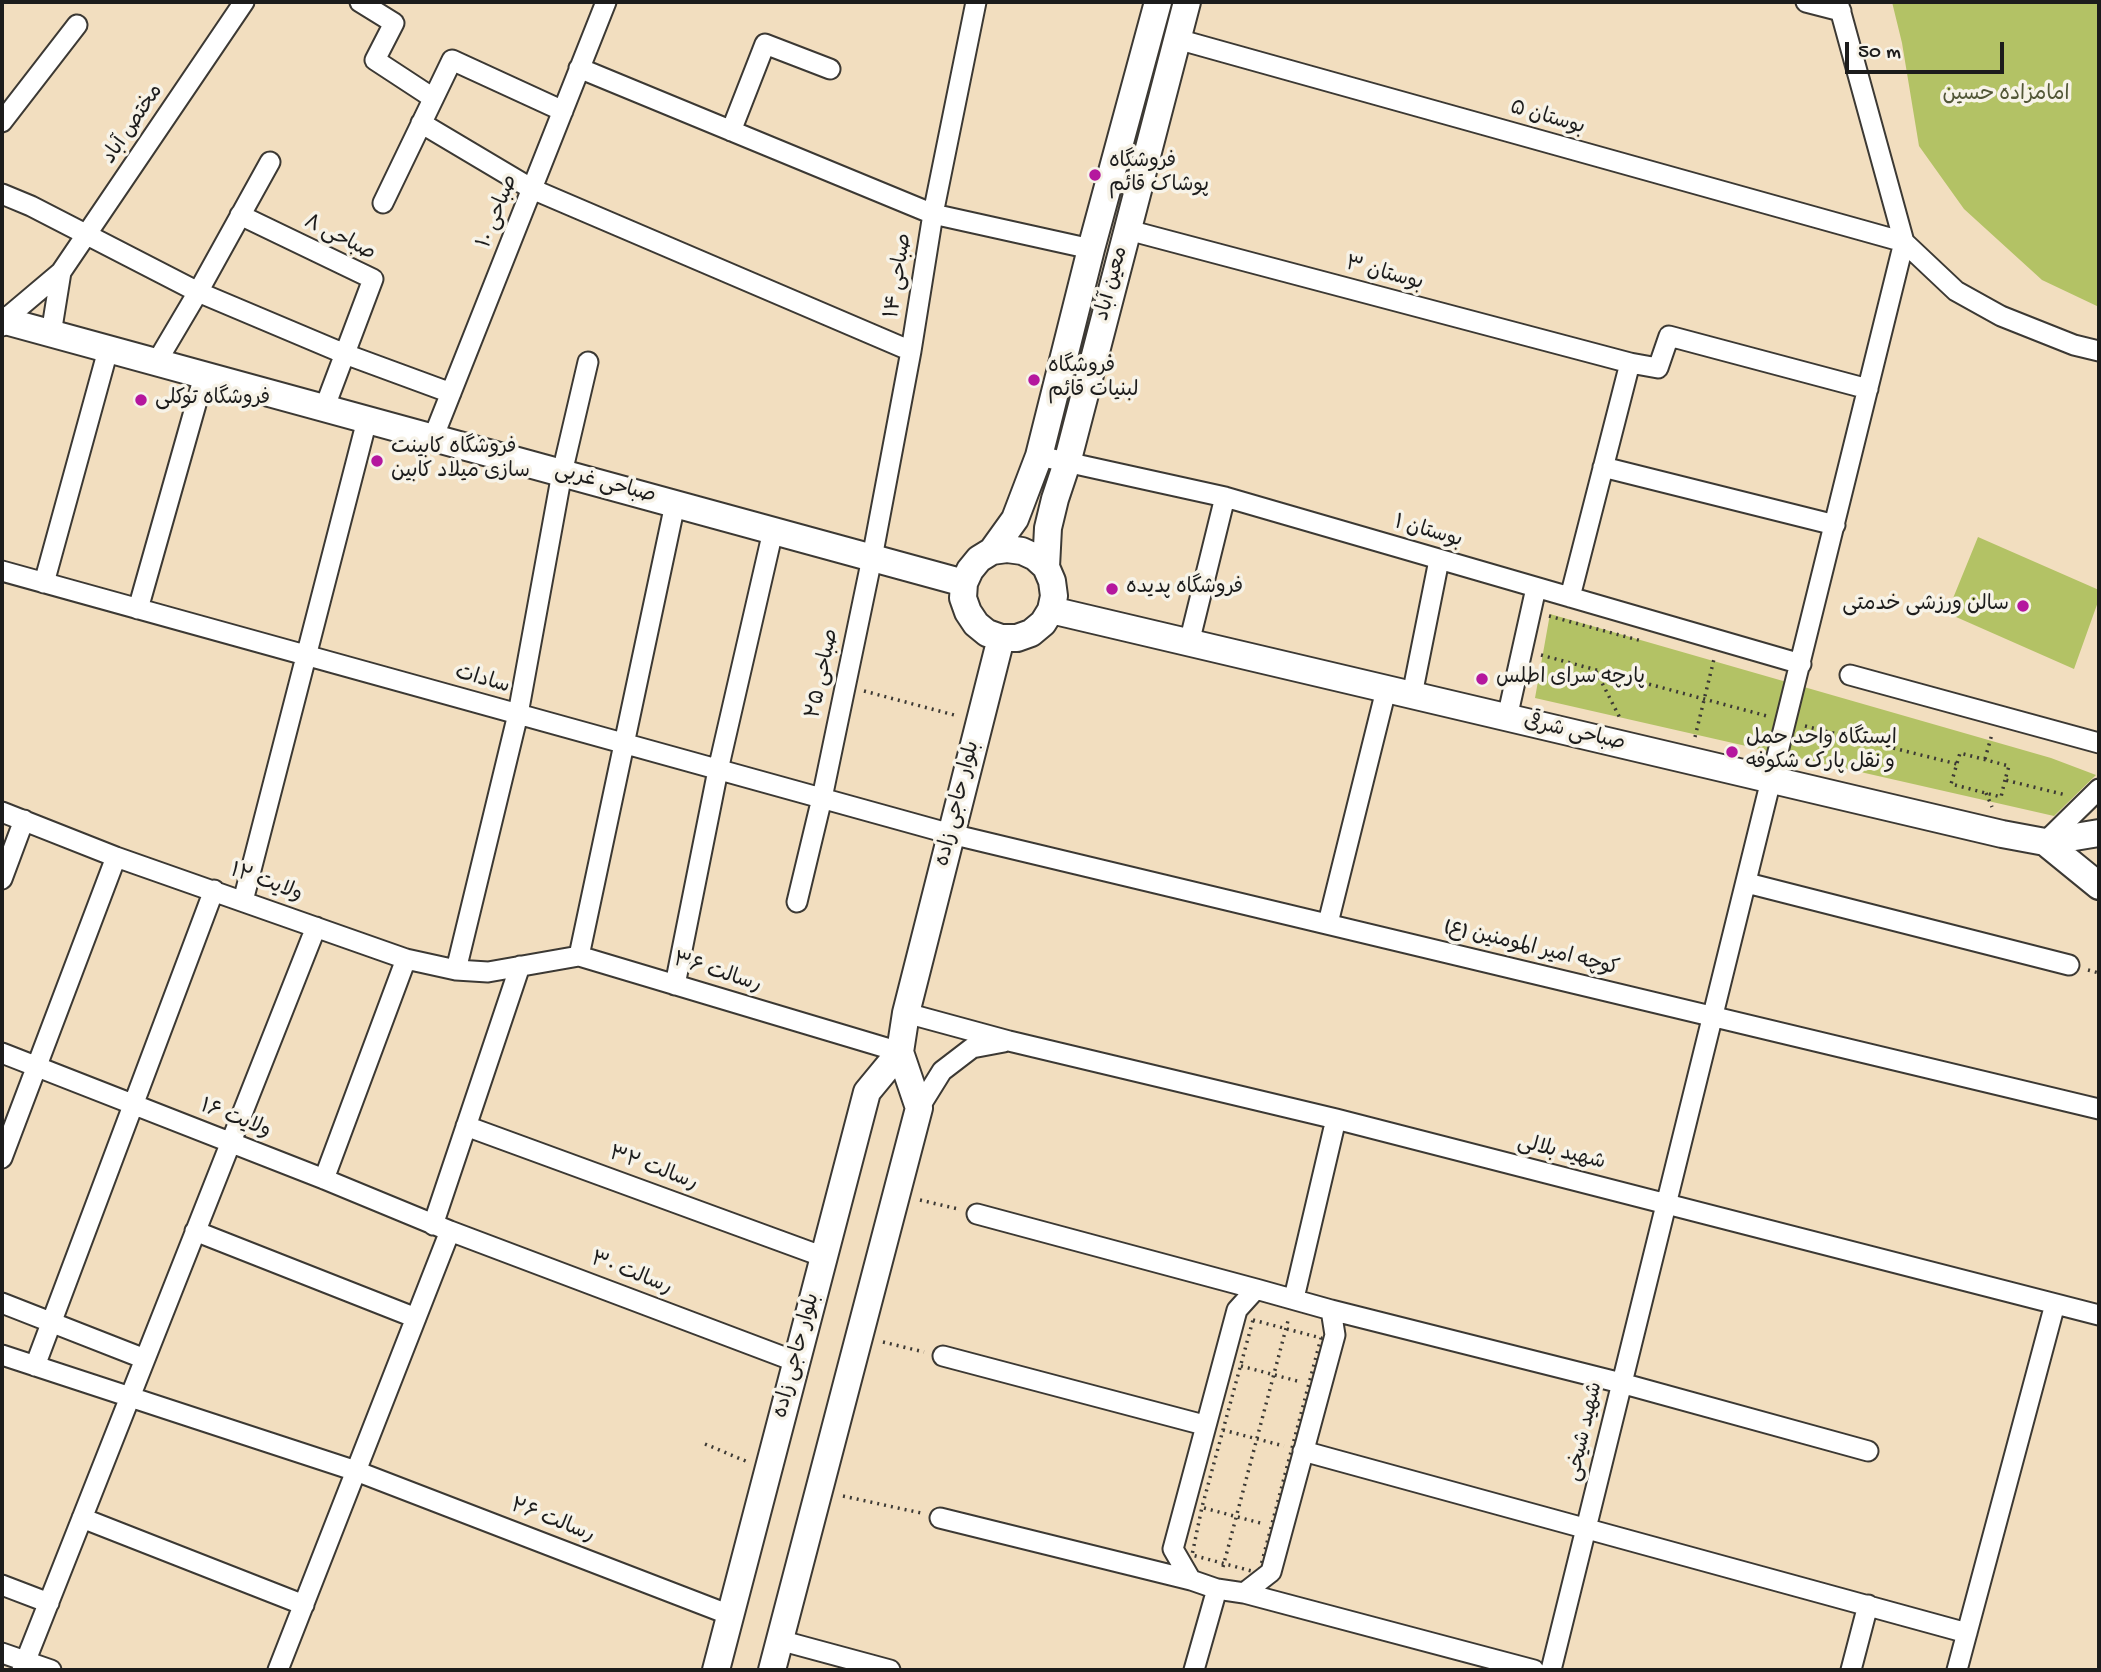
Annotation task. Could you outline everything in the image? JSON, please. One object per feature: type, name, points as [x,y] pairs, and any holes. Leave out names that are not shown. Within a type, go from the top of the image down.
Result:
[{"type":"street","name":"مختص آباد","points":[[61,272],[244,2]]},
{"type":"street","points":[[360,2],[394,23],[374,60],[433,98]]},
{"type":"street","name":"صباحی ۱۰","points":[[433,438],[606,2]]},
{"type":"street","name":"صباحی ۱۴","points":[[872,558],[911,351],[933,214],[975,2]]},
{"type":"street","name":"معین آباد","points":[[992,551],[1015,520],[1039,456],[1091,249],[1158,2]]},
{"type":"street","name":"معین آباد","points":[[1046,567],[1048,528],[1187,2]]},
{"type":"street","points":[[1806,2],[1839,6],[1904,242],[1956,291],[2000,316],[2074,345],[2099,351]]},
{"type":"street","points":[[2,122],[77,25]]},
{"type":"street","name":"بوستان ۵","points":[[1178,39],[1904,242]]},
{"type":"street","points":[[731,131],[765,44],[830,69]]},
{"type":"street","points":[[383,203],[452,60],[563,111]]},
{"type":"street","points":[[579,68],[933,214],[1091,249]]},
{"type":"street","points":[[421,123],[532,189],[911,351]]},
{"type":"street","points":[[156,363],[270,162]]},
{"type":"street","points":[[2,194],[88,234],[198,292],[345,354],[451,393]]},
{"type":"street","name":"صباحی ۸","points":[[240,215],[373,279],[324,409]]},
{"type":"street","name":"بوستان ۳","points":[[1128,230],[1630,363],[1658,368],[1669,336],[1868,389]]},
{"type":"street","name":"شهید شیخی","points":[[1551,1670],[1904,242]]},
{"type":"street","points":[[2,323],[61,272]]},
{"type":"street","points":[[51,334],[61,272]]},
{"type":"street","name":"صباحی غربی","points":[[2,323],[51,334],[964,583]]},
{"type":"street","points":[[44,583],[108,350]]},
{"type":"street","points":[[456,970],[518,714],[562,473],[589,362]]},
{"type":"street","points":[[1570,597],[1630,363]]},
{"type":"street","points":[[138,609],[204,376]]},
{"type":"street","points":[[243,901],[367,420]]},
{"type":"street","name":"بوستان ۱","points":[[1039,456],[1225,496],[1801,664]]},
{"type":"street","points":[[1603,467],[1835,525]]},
{"type":"street","points":[[1189,643],[1225,496]]},
{"type":"street","points":[[579,956],[675,504]]},
{"type":"street","points":[[675,985],[718,770],[773,531]]},
{"type":"street","points":[[1007,548],[1035,557],[1046,567],[1054,596],[1051,610],[1043,623],[1017,638],[1002,638],[988,633],[976,624],[968,612],[964,583],[979,559],[992,551],[1007,548]]},
{"type":"street","name":"صباحی ۲۵","points":[[797,902],[822,799],[872,558]]},
{"type":"street","points":[[1328,923],[1439,560]]},
{"type":"street","name":"سادات","points":[[2,571],[951,834]]},
{"type":"street","points":[[1507,718],[1536,588]]},
{"type":"street","name":"صباحی شرقی","points":[[1051,610],[2003,834],[2045,842],[2099,833]]},
{"type":"street","name":"بلوار حاجی زاده","points":[[919,1108],[900,1052],[905,1013],[1002,638]]},
{"type":"street","points":[[1850,675],[2099,743]]},
{"type":"street","points":[[2094,794],[2045,842],[2099,886]]},
{"type":"street","name":"ولایت ۱۲","points":[[2,812],[116,857],[406,959],[456,970],[488,972],[520,966]]},
{"type":"street","points":[[2,879],[24,820]]},
{"type":"street","name":"کوچه امیر المومنین (ع)","points":[[951,834],[2099,1109]]},
{"type":"street","points":[[2,1158],[116,857]]},
{"type":"street","points":[[1747,883],[2069,965]]},
{"type":"street","points":[[35,1366],[214,890]]},
{"type":"street","points":[[24,1665],[316,927]]},
{"type":"street","name":"رسالت ۳۶","points":[[520,966],[579,956],[900,1052]]},
{"type":"street","points":[[324,1179],[406,959]]},
{"type":"street","points":[[278,1670],[416,1318],[466,1126],[520,966]]},
{"type":"street","name":"شهید بلالی","points":[[905,1013],[1009,1041],[1336,1119],[2099,1315]]},
{"type":"street","points":[[772,1670],[791,1644],[919,1108],[942,1071],[972,1048],[1009,1041]]},
{"type":"street","name":"بلوار حاجی زاده","points":[[716,1670],[867,1092],[900,1052]]},
{"type":"street","name":"ولایت ۱۶","points":[[2,1053],[324,1179],[441,1228]]},
{"type":"street","points":[[1294,1298],[1336,1119]]},
{"type":"street","name":"رسالت ۳۲","points":[[466,1126],[824,1257]]},
{"type":"street","points":[[977,1214],[1331,1310],[1621,1383],[1868,1451]]},
{"type":"street","name":"رسالت ۳۰","points":[[441,1228],[797,1362]]},
{"type":"street","points":[[195,1231],[416,1318]]},
{"type":"street","points":[[1191,1580],[1173,1549],[1194,1505],[1231,1363],[1237,1310],[1256,1289]]},
{"type":"street","points":[[2,1303],[145,1359]]},
{"type":"street","points":[[1957,1670],[2055,1304]]},
{"type":"street","points":[[1244,1593],[1271,1572],[1276,1527],[1314,1386],[1335,1335],[1331,1310]]},
{"type":"street","points":[[943,1356],[1214,1427]]},
{"type":"street","name":"رسالت ۲۶","points":[[4,1361],[35,1366],[356,1471],[730,1615]]},
{"type":"street","points":[[1297,1449],[1967,1633]]},
{"type":"street","points":[[82,1518],[304,1605]]},
{"type":"street","points":[[940,1518],[1191,1580],[1217,1589],[1244,1593],[1534,1670]]},
{"type":"street","points":[[2,1585],[48,1603]]},
{"type":"street","points":[[1194,1670],[1217,1589]]},
{"type":"street","points":[[1851,1670],[1868,1605]]},
{"type":"street","points":[[791,1644],[890,1670]]},
{"type":"street","points":[[2,1653],[24,1665],[51,1670]]},
{"type":"path","points":[[1690,761],[1719,640]]},
{"type":"path","points":[[1522,650],[1787,722],[1957,764]]},
{"type":"path","points":[[1595,670],[1638,749]]},
{"type":"path","points":[[845,685],[979,722]]},
{"type":"path","points":[[1985,759],[1996,716]]},
{"type":"path","points":[[1960,753],[2009,766],[2001,797],[1951,784],[1957,764],[1960,753]]},
{"type":"path","points":[[2005,780],[2094,794]]},
{"type":"path","points":[[920,1200],[977,1214]]},
{"type":"path","points":[[1217,1589],[1294,1298]]},
{"type":"path","points":[[1252,1320],[1321,1338],[1314,1386],[1276,1527],[1259,1573],[1192,1555],[1194,1505],[1231,1363],[1252,1320]]},
{"type":"path","points":[[883,1342],[943,1356]]},
{"type":"path","points":[[1231,1363],[1314,1386]]},
{"type":"path","points":[[1214,1427],[1297,1449]]},
{"type":"path","points":[[705,1444],[768,1470]]},
{"type":"path","points":[[843,1496],[940,1518]]},
{"type":"path","points":[[1194,1505],[1276,1527]]},
{"type":"green space","name":"امامزاده حسین","points":[[1892,2],[2099,2],[2099,307],[2042,280],[1964,209],[1919,146],[1902,43]]},
{"type":"green space","name":"سالن ورزشی خدمتی","points":[[1978,537],[2099,590],[2099,599],[2074,669],[1947,613]]},
{"type":"green space","points":[[1550,614],[2051,758],[2096,775],[2054,816],[1535,698]]},
{"type":"place","name":"فروشگاه پوشاک قائم","points":[[1095,175]]},
{"type":"place","name":"فروشگاه لبنیات قائم","points":[[1034,380]]},
{"type":"place","name":"فروشگاه توکلی","points":[[141,400]]},
{"type":"place","name":"فروشگاه کابینت سازی میلاد کابین","points":[[377,461]]},
{"type":"place","name":"فروشگاه پدیده","points":[[1112,589]]},
{"type":"place","name":"سالن ورزشی خدمتی","points":[[2023,606]]},
{"type":"place","name":"پارچه سرای اطلس","points":[[1482,679]]},
{"type":"place","name":"ایستگاه واحد حمل و نقل پارک شکوفه","points":[[1732,752]]}]
